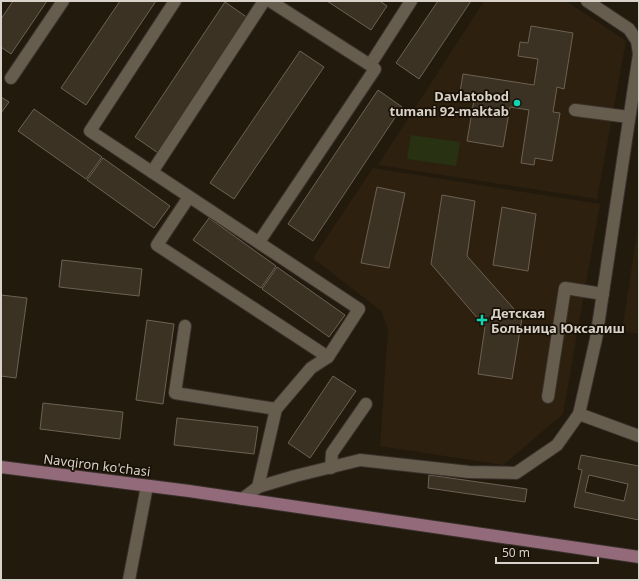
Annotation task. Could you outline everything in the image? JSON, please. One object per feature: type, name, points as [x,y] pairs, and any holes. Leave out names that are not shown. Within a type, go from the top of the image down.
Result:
[{"type":"main road","name":"Navqiron ko'chasi","points":[[1,467],[189,491],[639,556]]},
{"type":"lane","points":[[11,78],[63,1]]},
{"type":"lane","points":[[175,1],[90,131],[360,309],[328,357],[311,368],[276,409],[258,487]]},
{"type":"lane","points":[[152,172],[264,1]]},
{"type":"lane","points":[[270,1],[370,65],[410,1]]},
{"type":"lane","points":[[242,499],[258,487],[360,460],[469,472],[516,473],[557,444],[579,414],[596,339],[639,54],[637,41],[630,29],[587,1]]},
{"type":"lane","points":[[259,242],[375,69]]},
{"type":"lane","points":[[576,110],[629,117]]},
{"type":"lane","points":[[189,197],[157,245],[328,357]]},
{"type":"lane","points":[[548,397],[565,288],[603,294]]},
{"type":"lane","points":[[185,326],[175,393],[276,409]]},
{"type":"lane","points":[[331,468],[332,453],[366,404]]},
{"type":"lane","points":[[579,414],[639,436]]},
{"type":"lane","points":[[130,580],[147,486]]},
{"type":"shaded area","name":"Davlatobod tumani 92-maktab","points":[[484,1],[566,1],[626,41],[597,199],[378,165]]},
{"type":"shaded area","name":"Детская Больница Юксалиш","points":[[373,168],[600,204],[563,414],[503,465],[380,446],[388,329],[381,311],[313,258]]},
{"type":"shaded area","points":[[639,221],[639,334],[622,331]]},
{"type":"green space","points":[[411,135],[460,142],[456,166],[407,159]]},
{"type":"building","points":[[13,1],[47,1],[11,54],[1,47],[1,19]]},
{"type":"building","points":[[120,1],[156,1],[86,105],[61,88]]},
{"type":"building","points":[[327,1],[380,1],[387,6],[371,30]]},
{"type":"building","points":[[438,1],[471,1],[419,79],[396,63]]},
{"type":"building","points":[[225,2],[248,18],[158,153],[135,137]]},
{"type":"building","points":[[531,26],[573,33],[564,89],[557,87],[553,112],[560,113],[552,161],[535,158],[534,165],[521,163],[529,110],[510,107],[503,147],[467,141],[474,100],[459,98],[463,74],[534,85],[538,59],[518,56],[520,42],[528,43]]},
{"type":"building","points":[[300,51],[324,67],[234,199],[210,183]]},
{"type":"building","points":[[378,90],[402,107],[313,241],[288,224]]},
{"type":"building","points":[[1,97],[9,102],[1,113]]},
{"type":"building","points":[[34,109],[102,157],[86,179],[18,131]]},
{"type":"building","points":[[103,158],[170,206],[154,228],[87,180]]},
{"type":"building","points":[[377,187],[405,193],[389,268],[361,263]]},
{"type":"building","points":[[442,195],[475,201],[467,256],[522,318],[512,379],[478,374],[485,327],[431,264]]},
{"type":"building","points":[[502,207],[536,214],[528,271],[493,265]]},
{"type":"building","points":[[209,218],[276,266],[261,288],[193,240]]},
{"type":"building","points":[[62,260],[142,269],[139,296],[59,287]]},
{"type":"building","points":[[277,267],[345,315],[329,337],[262,289]]},
{"type":"building","points":[[1,295],[27,298],[16,378],[1,376]]},
{"type":"building","points":[[147,320],[174,324],[163,404],[136,400]]},
{"type":"building","points":[[333,376],[356,391],[310,458],[288,443]]},
{"type":"building","points":[[43,403],[123,412],[120,439],[40,429]]},
{"type":"building","points":[[177,418],[258,427],[254,454],[174,445]]},
{"type":"building","points":[[581,455],[639,466],[639,520],[574,507],[582,470],[578,469]],"holes":[[[589,475],[628,484],[624,501],[585,492]]]},
{"type":"building","points":[[429,475],[527,489],[525,502],[428,488]]},
{"type":"place","name":"Davlatobod tumani 92-maktab","points":[[517,103]]},
{"type":"place","name":"Детская Больница Юксалиш","points":[[482,320]]}]
